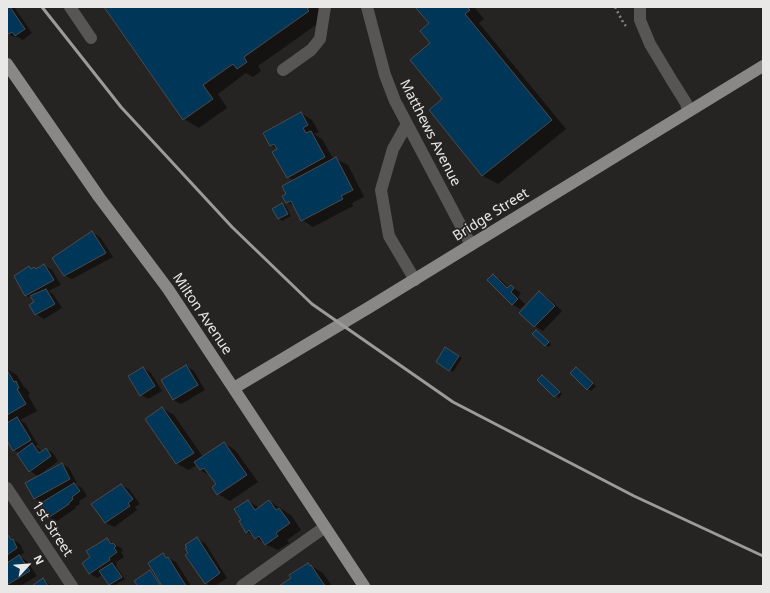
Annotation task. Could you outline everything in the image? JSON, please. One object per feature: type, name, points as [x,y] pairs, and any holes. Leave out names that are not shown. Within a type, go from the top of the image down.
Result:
[{"type":"main road","name":"Milton Avenue","points":[[7,64],[99,198],[168,289],[364,586]]},
{"type":"main road","name":"Bridge Street","points":[[234,388],[415,280],[763,66]]},
{"type":"street","points":[[70,7],[91,38]]},
{"type":"street","points":[[283,70],[311,50],[320,39],[325,7]]},
{"type":"street","name":"Matthews Avenue","points":[[367,7],[385,75],[395,101],[471,245]]},
{"type":"street","points":[[640,7],[640,20],[650,44],[686,103],[688,112]]},
{"type":"street","points":[[407,124],[393,149],[381,190],[389,236],[415,280]]},
{"type":"street","name":"1st Street","points":[[7,488],[72,586]]},
{"type":"street","points":[[242,586],[325,527]]},
{"type":"building","points":[[7,7],[10,7],[25,29],[15,36],[12,32],[9,34],[7,33]]},
{"type":"building","points":[[104,7],[310,7],[307,9],[309,11],[244,57],[247,62],[237,69],[233,64],[203,85],[213,99],[183,120]]},
{"type":"building","points":[[415,7],[467,7],[470,10],[465,14],[552,120],[482,176],[429,110],[442,99],[410,60],[430,43],[420,31],[429,23]]},
{"type":"building","points":[[301,112],[308,125],[303,128],[306,133],[311,131],[325,157],[287,178],[272,152],[277,149],[274,144],[270,146],[263,133]]},
{"type":"building","points":[[336,157],[353,190],[341,196],[343,199],[301,221],[291,201],[286,203],[282,196],[286,194],[282,186]]},
{"type":"building","points":[[282,203],[288,214],[278,219],[272,209]]},
{"type":"building","points":[[92,231],[106,253],[64,276],[52,258]]},
{"type":"building","points":[[44,264],[54,280],[25,296],[14,276],[29,266],[31,269],[34,267],[36,269]]},
{"type":"building","points":[[493,274],[507,288],[511,285],[514,288],[511,292],[518,299],[512,305],[487,280]]},
{"type":"building","points":[[46,289],[55,304],[35,315],[29,305],[34,302],[30,296]]},
{"type":"building","points":[[539,291],[555,306],[534,327],[519,313]]},
{"type":"building","points":[[536,330],[549,342],[545,346],[532,334]]},
{"type":"building","points":[[445,347],[459,356],[449,371],[436,362]]},
{"type":"building","points":[[186,365],[198,385],[173,400],[161,380]]},
{"type":"building","points":[[143,367],[155,386],[140,396],[128,376]]},
{"type":"building","points":[[576,367],[593,383],[587,390],[570,373]]},
{"type":"building","points":[[7,370],[14,382],[16,381],[19,388],[17,389],[26,404],[7,415]]},
{"type":"building","points":[[542,375],[560,392],[554,397],[537,380]]},
{"type":"building","points":[[162,407],[194,453],[176,464],[145,419]]},
{"type":"building","points":[[17,417],[31,440],[13,451],[7,441],[7,423]]},
{"type":"building","points":[[224,442],[247,475],[217,495],[212,487],[216,484],[204,468],[200,470],[194,462]]},
{"type":"building","points":[[32,443],[39,453],[46,448],[51,456],[29,472],[17,454]]},
{"type":"building","points":[[62,463],[70,479],[34,499],[25,483]]},
{"type":"building","points":[[74,483],[80,491],[72,497],[73,499],[69,504],[48,518],[40,505],[42,504],[41,503]]},
{"type":"building","points":[[121,484],[133,499],[128,503],[130,506],[105,523],[91,504]]},
{"type":"building","points":[[248,500],[255,510],[269,500],[276,510],[279,508],[290,523],[276,533],[278,536],[265,545],[259,536],[255,539],[249,530],[246,533],[239,521],[241,520],[234,509]]},
{"type":"building","points":[[7,534],[12,540],[13,539],[17,548],[7,555]]},
{"type":"building","points":[[197,537],[220,573],[205,584],[185,555],[188,553],[185,545]]},
{"type":"building","points":[[107,538],[111,544],[113,543],[116,546],[114,548],[117,552],[109,558],[110,560],[89,574],[82,563],[90,557],[86,551]]},
{"type":"building","points":[[163,553],[166,558],[168,557],[186,586],[162,586],[148,563]]},
{"type":"building","points":[[19,555],[30,571],[7,585],[7,563]]},
{"type":"building","points":[[112,563],[122,577],[109,585],[99,571]]},
{"type":"building","points":[[308,563],[310,566],[311,565],[325,586],[279,586],[291,578],[289,575]]},
{"type":"building","points":[[150,570],[161,586],[138,586],[134,581]]},
{"type":"building","points":[[43,578],[48,586],[32,586]]},
{"type":"railway","points":[[42,7],[121,107],[232,227],[312,304],[453,402],[634,496],[763,556]]}]
